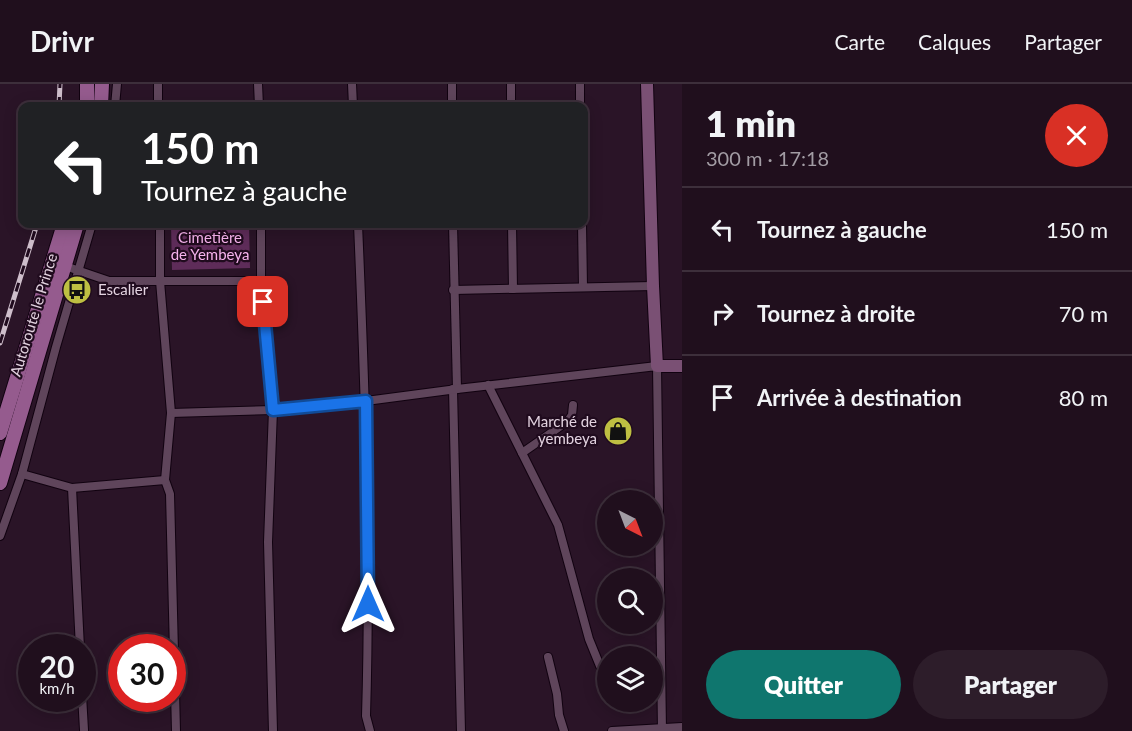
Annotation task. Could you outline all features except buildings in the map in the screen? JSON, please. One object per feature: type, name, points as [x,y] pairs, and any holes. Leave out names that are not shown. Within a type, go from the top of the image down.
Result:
[{"type":"main road","points":[[87,84],[87,102]]},
{"type":"main road","points":[[101,102],[102,84]]},
{"type":"main road","name":"Autoroute le Prince","points":[[0,433],[63,228]]},
{"type":"main road","name":"Autoroute le Prince","points":[[0,483],[76,228]]},
{"type":"street","points":[[115,102],[117,84]]},
{"type":"street","points":[[158,84],[158,102]]},
{"type":"street","points":[[258,84],[259,102]]},
{"type":"street","points":[[352,84],[353,102]]},
{"type":"street","points":[[452,84],[452,102]]},
{"type":"street","points":[[511,84],[511,102]]},
{"type":"street","points":[[580,84],[580,102]]},
{"type":"street","points":[[647,84],[652,286],[657,366],[662,730]]},
{"type":"street","points":[[0,536],[22,474],[91,228]]},
{"type":"street","points":[[160,228],[160,281],[171,413],[165,480],[170,495],[176,731]]},
{"type":"street","points":[[261,228],[261,281],[273,410],[268,542],[273,731]]},
{"type":"street","points":[[358,228],[366,401],[368,582],[366,716],[369,731]]},
{"type":"street","points":[[453,228],[461,731]]},
{"type":"street","points":[[512,228],[513,289]]},
{"type":"street","points":[[582,228],[583,287]]},
{"type":"street","points":[[65,266],[109,281],[261,281]]},
{"type":"street","points":[[453,290],[652,286]]},
{"type":"street","points":[[171,413],[273,410],[657,366],[682,366]]},
{"type":"street","points":[[488,385],[558,525],[589,639],[597,659]]},
{"type":"street","points":[[522,453],[568,421],[572,415],[573,405]]},
{"type":"street","points":[[22,474],[72,488],[165,480]]},
{"type":"street","points":[[72,488],[79,634]]},
{"type":"street","points":[[548,657],[564,731]]},
{"type":"street","points":[[83,712],[84,730]]},
{"type":"street","points":[[612,731],[662,730],[682,727]]},
{"type":"green space","name":"Cimetière de Yembeya","points":[[171,228],[249,228],[250,268],[172,270]]},
{"type":"railway","points":[[59,102],[60,84]]},
{"type":"railway","points":[[0,343],[36,228]]},
{"type":"place","name":"Escalier","points":[[77,290]]},
{"type":"place","name":"Marché de yembeya","points":[[618,431]]},
{"type":"route","points":[[263,302],[273,410],[366,401],[368,604]]}]
